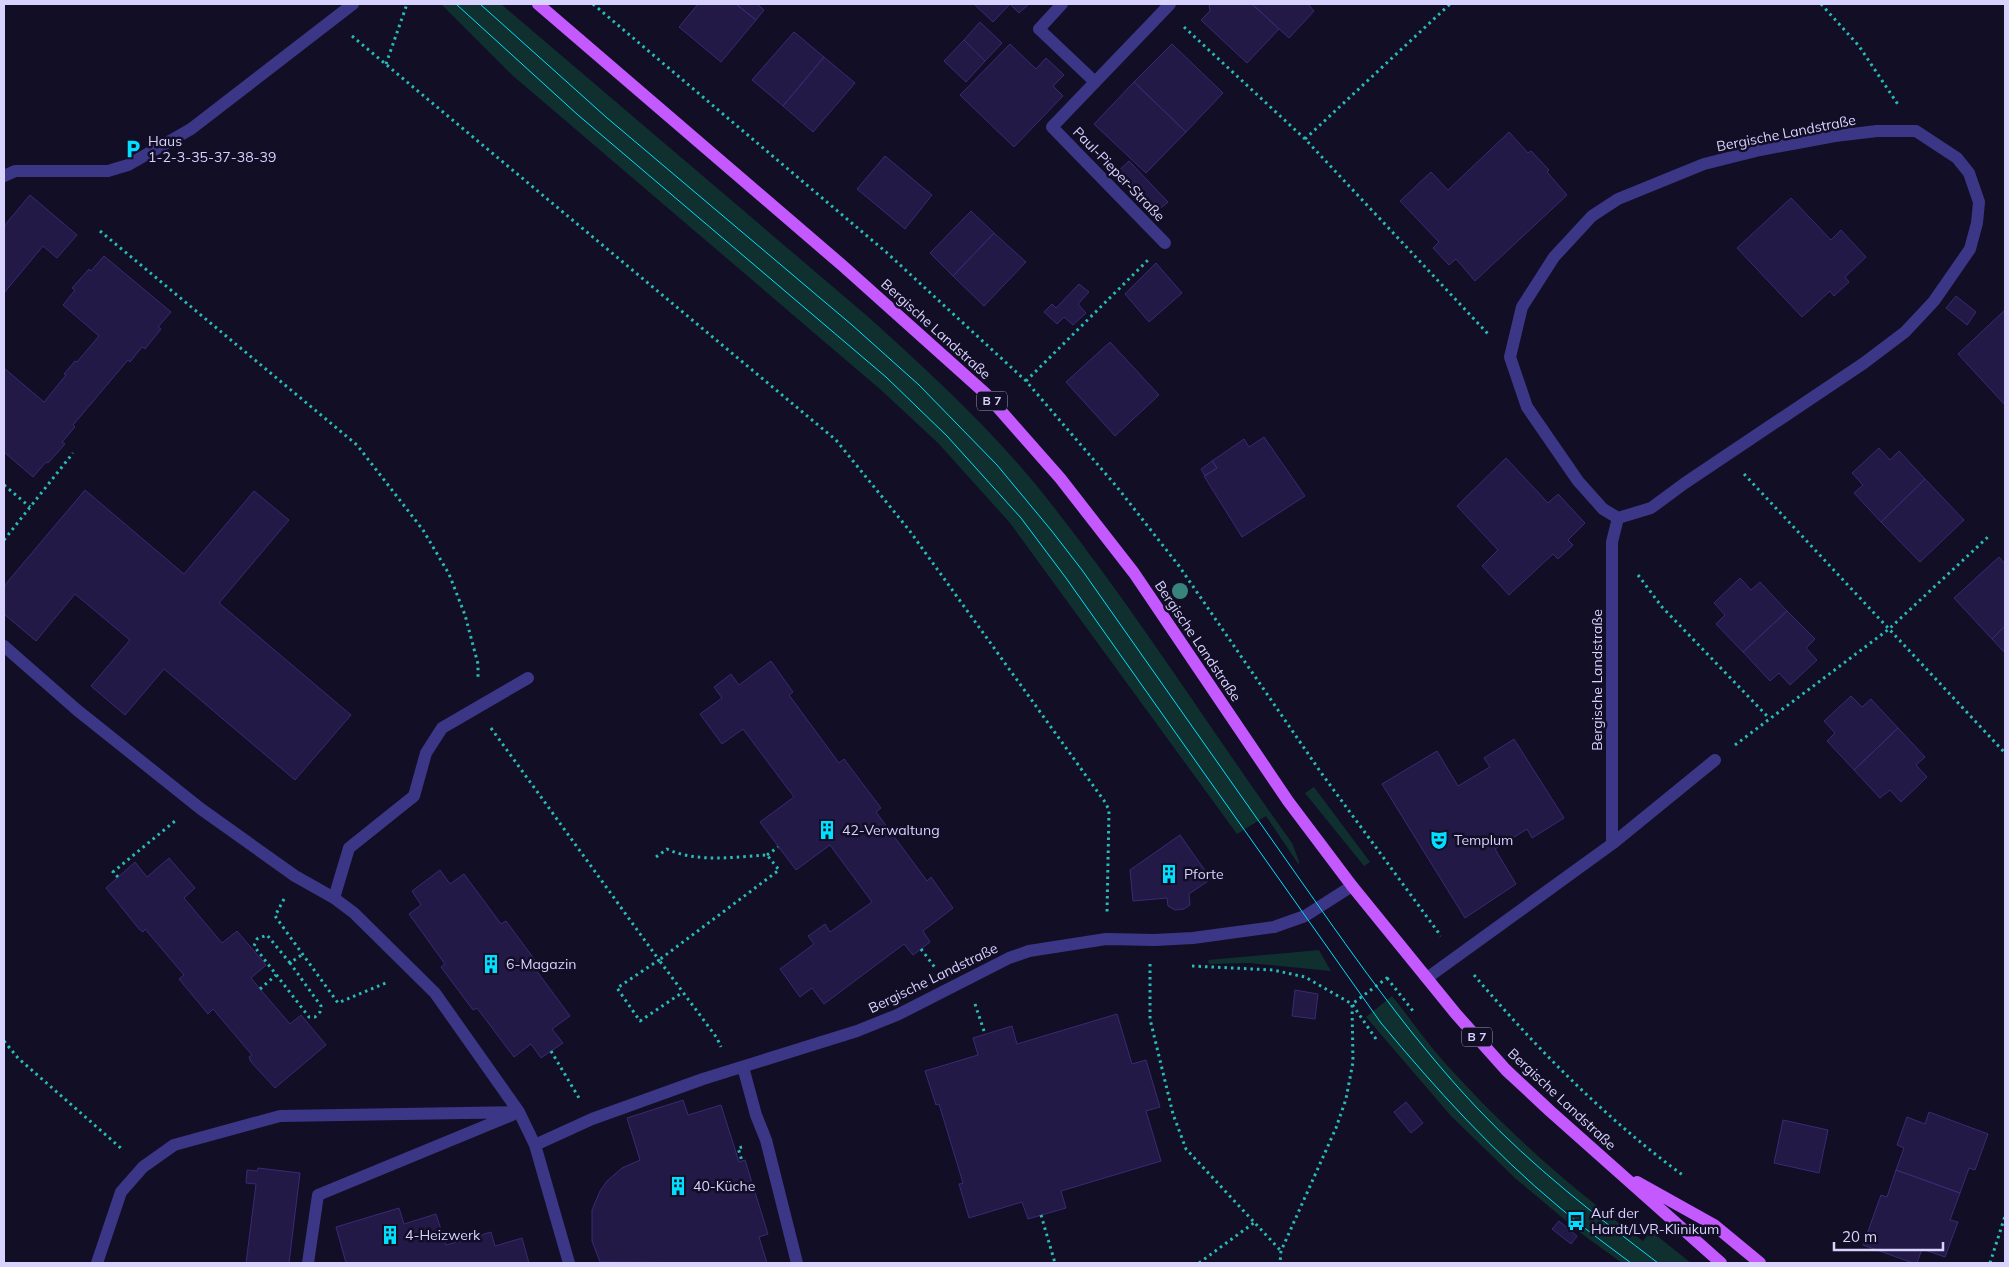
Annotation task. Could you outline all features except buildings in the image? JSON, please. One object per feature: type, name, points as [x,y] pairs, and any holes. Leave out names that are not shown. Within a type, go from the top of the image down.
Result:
[{"type":"main road","name":"Bergische Landstraße","points":[[538,4],[843,266],[986,394],[1060,478],[1134,573],[1288,801],[1352,886],[1456,1014],[1506,1070],[1720,1263]]},
{"type":"main road","name":"Bergische Landstraße","points":[[1619,1172],[1714,1224],[1760,1263]]},
{"type":"street","points":[[4,176],[15,171],[108,172],[128,164],[191,129],[353,4]]},
{"type":"street","points":[[1062,4],[1039,28],[1095,82]]},
{"type":"street","name":"Paul-Pieper-Straße","points":[[1164,6],[1052,127],[1165,243]]},
{"type":"street","name":"Bergische Landstraße","points":[[1510,357],[1522,307],[1554,257],[1592,216],[1618,199],[1704,164],[1760,150],[1835,136],[1877,131],[1916,131]]},
{"type":"street","points":[[1510,357],[1526,407],[1578,481],[1603,510],[1618,518],[1651,508],[1685,483],[1864,363],[1905,332],[1934,302],[1970,249],[1977,223],[1979,202],[1969,173],[1957,158],[1916,131]]},
{"type":"street","name":"Bergische Landstraße","points":[[1612,844],[1612,542],[1618,518]]},
{"type":"street","points":[[4,646],[77,710],[195,804],[295,876],[334,898],[354,913],[435,993],[519,1112],[535,1145],[569,1263]]},
{"type":"street","points":[[334,898],[349,848],[414,796],[426,753],[442,728],[478,705],[528,678]]},
{"type":"street","points":[[1427,978],[1612,844],[1715,760]]},
{"type":"street","name":"Bergische Landstraße","points":[[535,1145],[592,1119],[737,1069],[857,1031],[889,1018],[1008,958],[1029,951],[1106,938],[1155,940],[1193,938],[1286,924],[1320,907],[1352,886]]},
{"type":"street","points":[[737,1069],[766,1140],[797,1263]]},
{"type":"street","points":[[96,1263],[121,1192],[143,1167],[174,1145],[280,1116],[519,1112]]},
{"type":"street","points":[[308,1263],[318,1195],[519,1112]]},
{"type":"path","points":[[386,64],[406,6],[400,4]]},
{"type":"path","points":[[1305,138],[1450,4]]},
{"type":"path","points":[[1821,4],[1858,46],[1916,131]]},
{"type":"path","points":[[1164,6],[1305,138],[1510,357]]},
{"type":"path","points":[[333,19],[836,440],[909,530],[1105,802],[1109,810],[1106,938]]},
{"type":"path","points":[[100,231],[350,440],[395,492],[424,530],[449,574],[465,615],[478,664],[478,705],[485,720],[682,992],[718,1038],[737,1069]]},
{"type":"path","points":[[1026,381],[1165,243]]},
{"type":"path","points":[[4,540],[73,453]]},
{"type":"path","points":[[1727,456],[2005,753]]},
{"type":"path","points":[[4,486],[30,507]]},
{"type":"path","points":[[1715,760],[1889,629],[1989,536]]},
{"type":"path","points":[[1612,542],[1662,607],[1769,718]]},
{"type":"path","points":[[118,877],[113,872],[195,804]]},
{"type":"path","points":[[656,856],[667,849],[680,855],[717,857],[767,855],[778,847]]},
{"type":"path","points":[[682,992],[640,1021],[618,988],[659,960],[779,870],[767,855]]},
{"type":"path","points":[[295,876],[275,916],[338,1003],[414,971]]},
{"type":"path","points":[[267,935],[290,963],[321,1006],[320,1012],[315,1017],[309,1016],[254,946],[257,939],[267,935]]},
{"type":"path","points":[[1155,940],[1149,968],[1150,1019],[1173,1114],[1186,1149],[1280,1251]]},
{"type":"path","points":[[290,963],[302,954]]},
{"type":"path","points":[[1186,966],[1273,970],[1305,977],[1352,1004],[1376,1039]]},
{"type":"path","points":[[1149,968],[1158,967]]},
{"type":"path","points":[[260,988],[276,975]]},
{"type":"path","points":[[967,978],[985,1034]]},
{"type":"path","points":[[1387,978],[1413,1012]]},
{"type":"path","points":[[1280,1263],[1280,1251],[1336,1128],[1346,1099],[1353,1062],[1352,1004]]},
{"type":"path","points":[[4,1041],[18,1058],[143,1167]]},
{"type":"path","points":[[551,1051],[592,1119]]},
{"type":"path","points":[[1041,1215],[1055,1263]]},
{"type":"path","points":[[1990,1263],[2005,1216]]},
{"type":"path","points":[[1199,1263],[1255,1222]]},
{"type":"green space","points":[[441,4],[501,4],[866,315],[933,376],[976,419],[1037,486],[1104,573],[1292,843],[1299,865],[1266,816],[1237,834],[1010,523],[938,443],[881,390],[512,75]]},
{"type":"green space","points":[[1314,787],[1370,862],[1364,866],[1305,793]]},
{"type":"green space","points":[[1319,950],[1331,971],[1249,963],[1209,964],[1208,960]]},
{"type":"green space","points":[[1392,996],[1445,1063],[1515,1135],[1590,1200],[1643,1241],[1651,1231],[1691,1263],[1622,1263],[1582,1234],[1516,1179],[1451,1116],[1366,1017]]},
{"type":"tram line","points":[[456,4],[578,115],[886,377],[947,436],[1021,518],[1066,578],[1381,1023],[1444,1096],[1488,1142],[1568,1214],[1631,1263]]},
{"type":"tram line","points":[[480,4],[606,117],[852,325],[919,385],[997,465],[1082,570],[1356,959],[1427,1051],[1478,1109],[1520,1151],[1658,1263]]},
{"type":"place","name":"Haus 1-2-3-35-37-38-39","points":[[133,149]]},
{"type":"place","name":"42-Verwaltung","points":[[827,830]]},
{"type":"place","name":"Templum","points":[[1439,840]]},
{"type":"place","name":"Pforte","points":[[1169,874]]},
{"type":"place","name":"6-Magazin","points":[[491,964]]},
{"type":"place","name":"40-Küche","points":[[678,1186]]},
{"type":"place","name":"Auf der Hardt/LVR-Klinikum","points":[[1576,1221]]},
{"type":"place","name":"4-Heizwerk","points":[[390,1235]]}]
